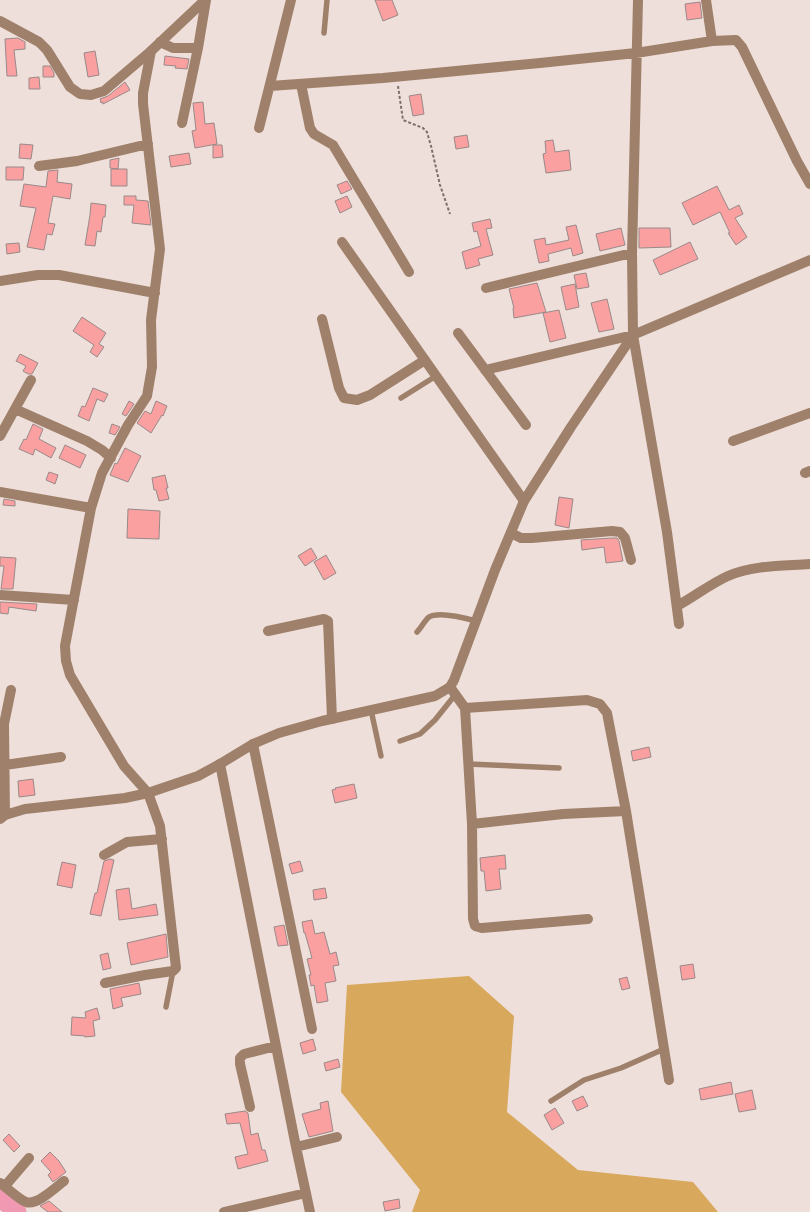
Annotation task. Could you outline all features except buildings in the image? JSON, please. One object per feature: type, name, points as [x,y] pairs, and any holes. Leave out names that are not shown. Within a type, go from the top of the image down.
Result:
[{"type":"street","points":[[0,21],[39,42],[47,50],[70,87],[80,94],[98,94],[104,91],[151,51],[206,0]]},
{"type":"street","points":[[182,123],[198,48],[206,0]]},
{"type":"street","points":[[259,128],[291,0]]},
{"type":"street","points":[[638,0],[632,253],[633,335],[667,532],[679,624]]},
{"type":"street","points":[[706,0],[712,41]]},
{"type":"street","points":[[270,86],[397,77],[636,53],[712,41],[736,40],[742,47],[797,161],[810,184]]},
{"type":"street","points":[[160,42],[173,48],[198,48]]},
{"type":"street","points":[[105,983],[172,971],[176,968],[160,826],[148,793],[124,766],[70,675],[66,661],[65,646],[91,508],[102,473],[128,425],[147,396],[152,367],[151,320],[160,249],[143,93],[151,51]]},
{"type":"street","points":[[301,84],[310,128],[314,134],[333,145],[409,272]]},
{"type":"street","points":[[39,166],[77,161],[148,144]]},
{"type":"street","points":[[342,242],[524,501]]},
{"type":"street","points":[[486,288],[632,253]]},
{"type":"street","points":[[485,370],[633,335],[810,260]]},
{"type":"street","points":[[0,281],[38,275],[59,275],[155,293]]},
{"type":"street","points":[[322,319],[339,388],[344,398],[357,400],[370,395],[425,360]]},
{"type":"street","points":[[458,333],[526,425]]},
{"type":"street","points":[[588,919],[482,928],[475,926],[473,919],[472,824],[465,708],[453,691],[454,680],[476,621],[524,501],[571,427],[633,335]]},
{"type":"street","points":[[0,436],[31,380]]},
{"type":"street","points":[[15,409],[87,441],[102,450],[111,458]]},
{"type":"street","points":[[733,442],[810,413]]},
{"type":"street","points":[[0,492],[91,508]]},
{"type":"street","points":[[511,532],[521,538],[612,531],[620,532],[625,538],[631,560]]},
{"type":"street","points":[[677,606],[719,581],[738,572],[773,566],[810,564]]},
{"type":"street","points":[[0,595],[74,600]]},
{"type":"street","points":[[268,631],[324,619],[328,621],[332,719]]},
{"type":"street","points":[[11,690],[2,723],[5,765],[2,817],[25,809],[125,798],[148,793],[198,776],[253,744],[279,733],[453,691]]},
{"type":"street","points":[[465,708],[587,700],[600,704],[607,713],[626,811],[669,1080]]},
{"type":"street","points":[[253,744],[312,1029]]},
{"type":"street","points":[[5,765],[61,758]]},
{"type":"street","points":[[220,764],[310,1212]]},
{"type":"street","points":[[472,824],[563,814],[626,811]]},
{"type":"street","points":[[104,855],[127,842],[162,839]]},
{"type":"street","points":[[250,1107],[240,1058],[244,1054],[276,1046]]},
{"type":"street","points":[[296,1147],[337,1137]]},
{"type":"street","points":[[29,1158],[2,1185],[26,1202],[39,1200],[64,1181]]},
{"type":"street","points":[[224,1212],[306,1193]]},
{"type":"lane","points":[[324,33],[327,0]]},
{"type":"lane","points":[[401,398],[436,376]]},
{"type":"lane","points":[[417,632],[429,617],[437,615],[460,617],[476,621]]},
{"type":"lane","points":[[400,741],[420,734],[435,720],[453,691]]},
{"type":"lane","points":[[371,710],[381,756]]},
{"type":"lane","points":[[468,764],[559,768]]},
{"type":"lane","points":[[166,1007],[172,971]]},
{"type":"lane","points":[[551,1101],[584,1080],[621,1068],[664,1049]]},
{"type":"path","points":[[397,77],[403,120],[423,128],[427,132],[432,146],[440,185],[450,214]]},
{"type":"shaded area","points":[[469,976],[514,1016],[507,1112],[578,1170],[693,1182],[718,1212],[412,1212],[420,1190],[341,1092],[347,985]]},
{"type":"waterway","points":[[0,1197],[17,1212]]}]
